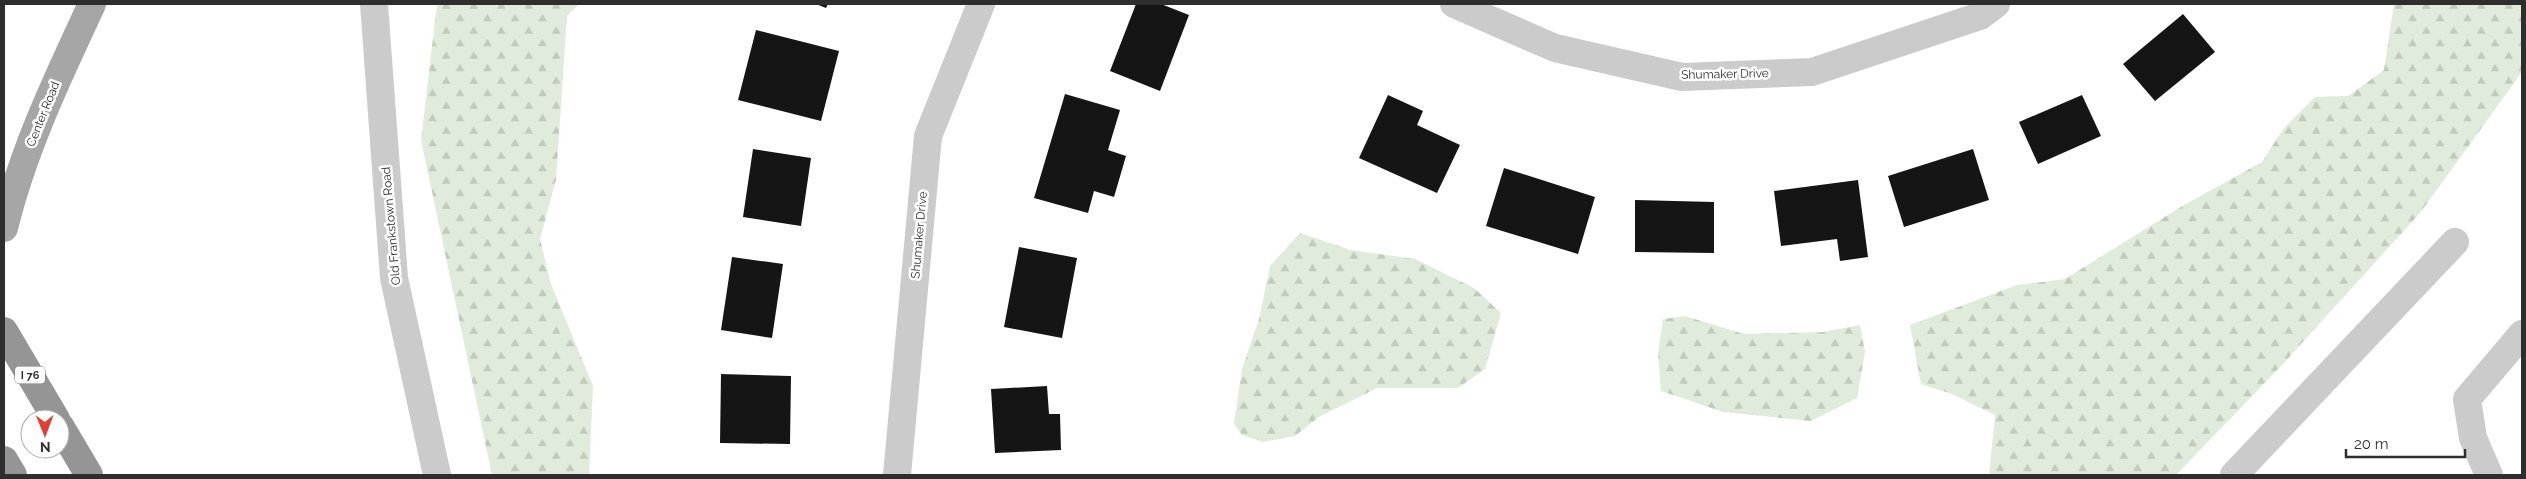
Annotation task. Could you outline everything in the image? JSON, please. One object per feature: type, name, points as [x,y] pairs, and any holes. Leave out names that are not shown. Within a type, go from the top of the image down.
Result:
[{"type":"highway","name":"I 76","points":[[4,331],[50,409]]},
{"type":"highway","points":[[70,443],[89,475]]},
{"type":"highway","points":[[4,460],[13,475]]},
{"type":"main road","name":"Center Road","points":[[4,228],[13,192],[50,92],[92,4]]},
{"type":"street","name":"Old Frankstown Road","points":[[374,4],[394,278],[437,475]]},
{"type":"street","name":"Shumaker Drive","points":[[897,475],[928,136],[981,4]]},
{"type":"street","name":"Shumaker Drive","points":[[1454,4],[1555,48],[1682,77],[1812,72],[1980,16],[1996,4]]},
{"type":"street","points":[[2234,475],[2258,465],[2455,242]]},
{"type":"street","points":[[2489,475],[2473,438],[2467,399],[2522,334]]},
{"type":"green space","points":[[437,4],[579,4],[567,16],[556,180],[540,239],[551,284],[593,386],[589,475],[492,475],[421,140]]},
{"type":"green space","points":[[2394,4],[2522,4],[2522,72],[2420,213],[2282,365],[2176,475],[1989,475],[1995,415],[1952,394],[1921,384],[1910,325],[2017,285],[2065,279],[2184,205],[2262,162],[2283,129],[2315,97],[2348,96],[2384,70]]},
{"type":"green space","points":[[1300,233],[1351,250],[1415,259],[1474,288],[1501,313],[1485,369],[1458,388],[1377,388],[1319,417],[1295,436],[1263,442],[1242,435],[1234,424],[1242,369],[1259,319],[1270,266]]},
{"type":"green space","points":[[1685,316],[1744,334],[1823,332],[1860,325],[1865,352],[1857,398],[1811,421],[1723,412],[1661,391],[1658,353],[1663,319]]},
{"type":"building","points":[[816,4],[828,4],[826,8]]},
{"type":"building","points":[[1136,4],[1161,4],[1189,15],[1160,91],[1110,71]]},
{"type":"building","points":[[2183,14],[2215,52],[2155,101],[2123,64]]},
{"type":"building","points":[[756,30],[839,51],[821,121],[738,100]]},
{"type":"building","points":[[1065,94],[1120,110],[1108,150],[1126,156],[1114,197],[1094,191],[1088,213],[1034,198]]},
{"type":"building","points":[[1388,95],[1423,111],[1417,125],[1460,145],[1437,193],[1359,158]]},
{"type":"building","points":[[2082,95],[2101,136],[2038,164],[2019,122]]},
{"type":"building","points":[[753,149],[811,158],[801,226],[743,217]]},
{"type":"building","points":[[1973,149],[1989,200],[1904,227],[1888,176]]},
{"type":"building","points":[[1504,168],[1595,197],[1578,254],[1486,226]]},
{"type":"building","points":[[1858,180],[1868,257],[1840,261],[1837,239],[1781,246],[1774,191]]},
{"type":"building","points":[[1635,200],[1714,202],[1714,253],[1635,252]]},
{"type":"building","points":[[1019,247],[1077,258],[1062,338],[1004,327]]},
{"type":"building","points":[[732,257],[783,264],[772,338],[721,330]]},
{"type":"building","points":[[721,374],[791,376],[790,444],[720,443]]},
{"type":"building","points":[[1047,386],[1049,414],[1060,414],[1061,450],[995,453],[991,389]]}]
